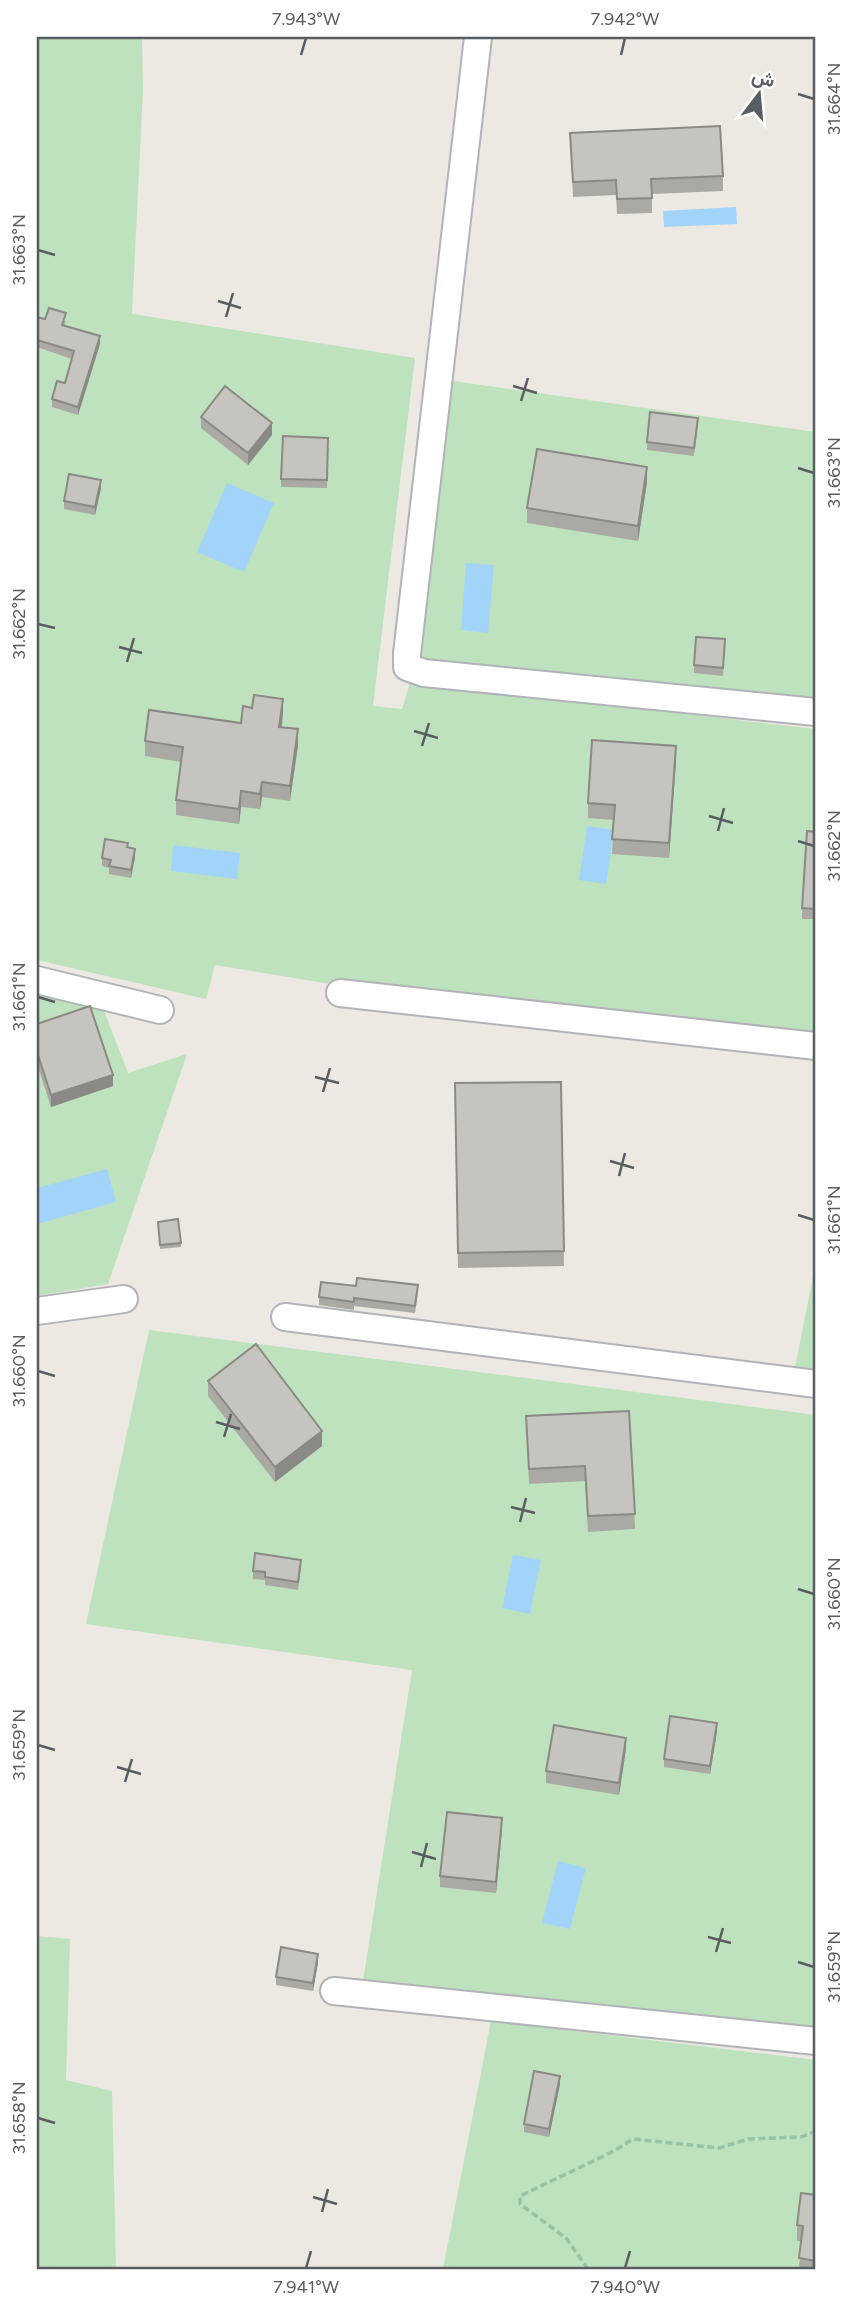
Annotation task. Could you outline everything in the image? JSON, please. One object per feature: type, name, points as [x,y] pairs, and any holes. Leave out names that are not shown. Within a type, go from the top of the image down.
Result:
[{"type":"street","points":[[478,37],[407,667],[425,673],[816,712]]},
{"type":"street","points":[[37,980],[160,1010]]},
{"type":"street","points":[[340,993],[816,1045]]},
{"type":"street","points":[[37,1311],[124,1299]]},
{"type":"street","points":[[285,1317],[816,1384]]},
{"type":"street","points":[[334,1990],[816,2041]]},
{"type":"path","points":[[588,2269],[566,2238],[520,2204],[520,2196],[614,2151],[633,2139],[719,2148],[748,2139],[801,2137],[816,2131]]},
{"type":"green space","points":[[37,37],[142,37],[143,90],[132,314],[415,358],[373,706],[402,709],[410,683],[816,729],[816,1043],[380,992],[215,965],[206,999],[37,960]]},
{"type":"green space","points":[[445,380],[816,432],[816,700],[410,658]]},
{"type":"green space","points":[[37,992],[104,1011],[128,1073],[187,1054],[108,1284],[37,1296]]},
{"type":"green space","points":[[816,1261],[816,1381],[793,1378]]},
{"type":"green space","points":[[149,1330],[816,1415],[816,2032],[363,1981],[412,1670],[86,1624]]},
{"type":"green space","points":[[37,1936],[70,1939],[66,2080],[112,2091],[116,2269],[37,2269]]},
{"type":"green space","points":[[491,2021],[816,2060],[816,2269],[443,2269]]},
{"type":"water","points":[[736,207],[737,224],[664,227],[663,211]]},
{"type":"water","points":[[227,483],[274,503],[244,572],[197,552]]},
{"type":"water","points":[[466,563],[494,565],[488,633],[461,630]]},
{"type":"water","points":[[587,826],[614,830],[606,884],[579,880]]},
{"type":"water","points":[[173,845],[240,853],[237,879],[171,871]]},
{"type":"water","points":[[107,1169],[116,1202],[37,1224],[37,1188]]},
{"type":"water","points":[[513,1555],[541,1560],[530,1614],[502,1608]]},
{"type":"water","points":[[558,1861],[586,1868],[570,1929],[542,1923]]},
{"type":"building","points":[[720,126],[723,176],[651,179],[652,198],[617,199],[616,180],[573,182],[570,133]]},
{"type":"building","points":[[49,308],[66,313],[62,325],[100,336],[78,407],[52,399],[57,381],[65,383],[74,351],[37,340],[37,317],[45,319]]},
{"type":"building","points":[[225,386],[272,423],[248,453],[201,417]]},
{"type":"building","points":[[650,412],[698,418],[694,448],[647,442]]},
{"type":"building","points":[[283,436],[328,438],[327,480],[281,479]]},
{"type":"building","points":[[537,449],[647,467],[638,526],[527,508]]},
{"type":"building","points":[[69,474],[101,480],[95,507],[64,501]]},
{"type":"building","points":[[696,637],[725,639],[723,668],[694,665]]},
{"type":"building","points":[[254,695],[283,699],[279,727],[298,729],[290,786],[262,782],[260,794],[241,791],[239,809],[176,800],[183,747],[145,741],[149,710],[241,723],[243,706],[252,708]]},
{"type":"building","points":[[592,740],[676,746],[669,843],[612,839],[615,805],[588,803]]},
{"type":"building","points":[[807,831],[816,832],[816,909],[802,908]]},
{"type":"building","points":[[105,839],[128,843],[127,847],[135,849],[131,870],[109,866],[111,860],[102,858]]},
{"type":"building","points":[[90,1006],[113,1075],[51,1095],[37,1052],[37,1024]]},
{"type":"building","points":[[561,1082],[564,1251],[458,1253],[455,1083]]},
{"type":"building","points":[[178,1219],[181,1243],[160,1245],[158,1222]]},
{"type":"building","points":[[357,1278],[418,1285],[415,1306],[354,1298],[354,1302],[319,1297],[321,1282],[356,1286]]},
{"type":"building","points":[[256,1344],[322,1431],[275,1467],[208,1381]]},
{"type":"building","points":[[629,1411],[635,1514],[588,1516],[585,1466],[529,1469],[526,1416]]},
{"type":"building","points":[[255,1553],[301,1560],[298,1582],[265,1577],[265,1572],[253,1571]]},
{"type":"building","points":[[670,1716],[717,1723],[710,1766],[664,1759]]},
{"type":"building","points":[[554,1725],[626,1738],[619,1783],[546,1771]]},
{"type":"building","points":[[447,1812],[502,1818],[496,1882],[440,1876]]},
{"type":"building","points":[[281,1947],[318,1954],[313,1983],[276,1977]]},
{"type":"building","points":[[534,2071],[560,2076],[549,2129],[524,2124]]},
{"type":"building","points":[[801,2193],[816,2195],[816,2261],[799,2258],[803,2226],[797,2225]]}]
